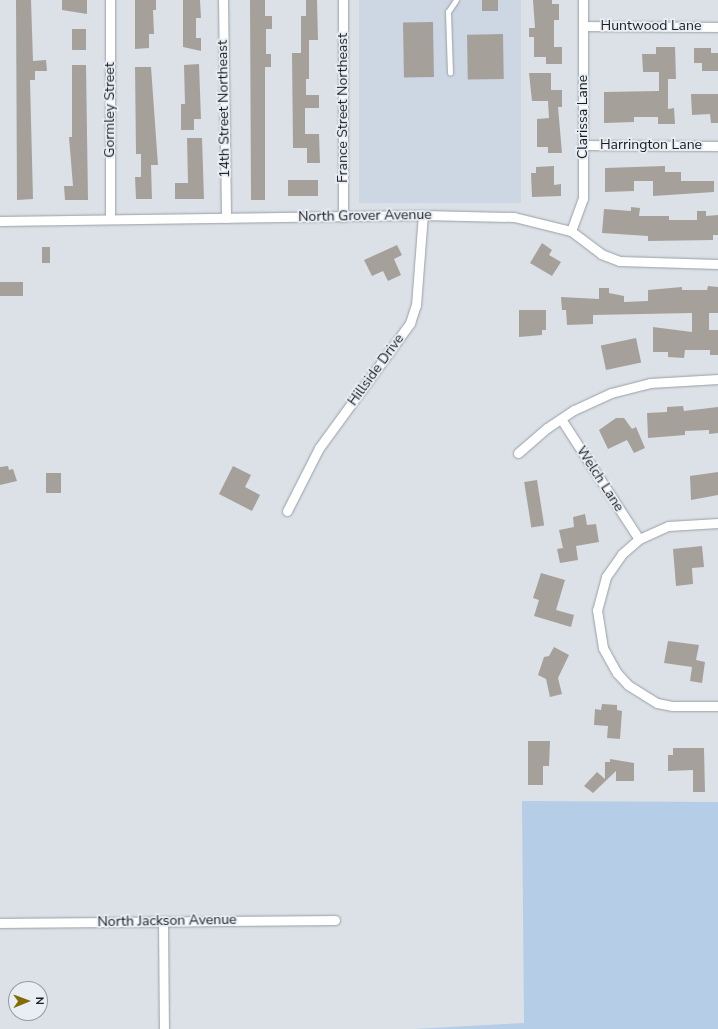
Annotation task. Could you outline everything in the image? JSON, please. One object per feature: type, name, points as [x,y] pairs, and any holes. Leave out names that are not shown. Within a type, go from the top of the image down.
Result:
[{"type":"street","name":"Gormley Street","points":[[110,0],[110,219]]},
{"type":"street","name":"14th Street Northeast","points":[[223,0],[226,218]]},
{"type":"street","name":"France Street Northeast","points":[[343,0],[343,217]]},
{"type":"street","name":"Clarissa Lane","points":[[571,231],[583,198],[583,0]]},
{"type":"street","name":"Huntwood Lane","points":[[583,26],[718,26]]},
{"type":"street","name":"Harrington Lane","points":[[584,145],[718,146]]},
{"type":"street","name":"North Grover Avenue","points":[[0,221],[423,215],[514,217],[571,231],[600,254],[619,261],[718,264]]},
{"type":"street","name":"Hillside Drive","points":[[287,511],[319,448],[410,323],[416,305],[423,215]]},
{"type":"street","points":[[518,453],[561,419],[593,401],[627,388],[674,380],[718,380]]},
{"type":"street","name":"Welch Lane","points":[[561,419],[639,539]]},
{"type":"street","points":[[718,524],[668,526],[639,539],[614,562],[602,587],[598,626],[603,648],[617,673],[647,698],[673,706],[718,706]]},
{"type":"street","name":"North Jackson Avenue","points":[[0,923],[334,920]]},
{"type":"street","points":[[163,921],[164,1029]]},
{"type":"lane","points":[[450,73],[448,12],[456,0]]},
{"type":"shaded area","points":[[359,0],[521,0],[521,203],[359,203]]},
{"type":"shaded area","points":[[522,801],[718,802],[718,1029],[414,1029],[524,1023]]},
{"type":"building","points":[[16,0],[31,0],[33,61],[46,60],[47,71],[35,71],[35,80],[30,80],[33,199],[17,200]]},
{"type":"building","points":[[62,0],[87,0],[87,14],[62,10]]},
{"type":"building","points":[[135,0],[156,0],[156,10],[153,10],[154,34],[149,34],[149,48],[135,49]]},
{"type":"building","points":[[183,0],[200,0],[201,18],[196,18],[196,38],[201,38],[201,51],[183,47]]},
{"type":"building","points":[[250,0],[265,0],[265,16],[272,16],[272,29],[266,29],[266,54],[271,54],[271,67],[265,67],[265,200],[251,200]]},
{"type":"building","points":[[306,0],[317,0],[318,40],[309,40],[309,79],[306,79],[306,95],[319,95],[319,108],[305,108],[305,134],[319,134],[320,163],[307,163],[307,148],[293,148],[292,53],[301,53],[301,16],[306,16]]},
{"type":"building","points":[[482,0],[498,0],[498,11],[482,11]]},
{"type":"building","points":[[533,0],[552,0],[552,4],[559,4],[559,20],[554,20],[554,47],[562,47],[562,64],[546,64],[546,57],[534,57],[534,37],[529,37],[529,28],[535,28]]},
{"type":"building","points":[[433,22],[434,77],[404,78],[403,23]]},
{"type":"building","points":[[72,29],[86,29],[86,50],[72,50]]},
{"type":"building","points":[[503,34],[504,79],[468,80],[467,35]]},
{"type":"building","points":[[656,47],[675,47],[676,79],[668,79],[668,109],[674,108],[675,124],[658,124],[658,117],[634,117],[634,122],[604,123],[604,92],[659,91],[659,72],[643,72],[642,54],[656,54]]},
{"type":"building","points":[[694,48],[711,48],[711,53],[718,53],[718,71],[702,71],[702,63],[694,63]]},
{"type":"building","points":[[199,64],[201,119],[194,119],[194,130],[181,130],[181,104],[185,104],[184,65]]},
{"type":"building","points":[[72,65],[86,65],[88,200],[65,200],[64,186],[73,186],[69,137],[72,137]]},
{"type":"building","points":[[135,67],[151,67],[158,165],[151,165],[152,199],[136,199],[135,177],[141,177],[141,154],[136,154]]},
{"type":"building","points":[[529,73],[551,73],[551,90],[562,90],[562,107],[558,107],[562,153],[548,153],[548,147],[537,147],[537,119],[549,118],[548,101],[532,101]]},
{"type":"building","points":[[691,94],[718,94],[718,123],[711,123],[710,114],[692,115]]},
{"type":"building","points":[[187,138],[202,138],[204,199],[175,199],[175,183],[188,183]]},
{"type":"building","points":[[554,166],[554,185],[561,184],[561,196],[532,197],[531,173],[536,173],[536,167]]},
{"type":"building","points":[[665,166],[665,172],[681,172],[681,181],[714,181],[714,192],[653,196],[653,181],[634,181],[634,191],[605,192],[605,168]]},
{"type":"building","points":[[288,180],[318,180],[318,196],[288,196]]},
{"type":"building","points":[[631,207],[640,208],[639,216],[669,216],[669,220],[697,220],[697,211],[706,211],[706,216],[718,215],[718,235],[713,235],[713,240],[648,241],[648,236],[602,233],[604,209],[631,211]]},
{"type":"building","points":[[542,243],[552,250],[549,255],[561,262],[552,276],[530,263]]},
{"type":"building","points":[[397,245],[402,255],[394,259],[401,275],[388,281],[383,271],[372,276],[364,260]]},
{"type":"building","points":[[42,247],[50,247],[50,263],[42,263]]},
{"type":"building","points":[[0,282],[23,282],[23,296],[0,296]]},
{"type":"building","points":[[708,286],[718,287],[718,313],[709,313],[709,330],[718,330],[718,355],[710,355],[710,350],[685,350],[684,358],[668,357],[668,352],[653,352],[653,327],[692,332],[692,313],[593,315],[593,324],[567,325],[566,310],[562,310],[561,297],[599,299],[599,288],[609,288],[609,293],[624,296],[624,302],[648,301],[648,290],[682,287],[682,290],[707,290]]},
{"type":"building","points":[[519,310],[546,310],[546,330],[542,330],[542,335],[519,337]]},
{"type":"building","points":[[636,338],[641,362],[606,370],[601,345]]},
{"type":"building","points":[[683,406],[684,411],[718,407],[718,433],[709,434],[709,430],[685,431],[685,435],[648,438],[647,413],[667,412],[667,407]]},
{"type":"building","points":[[616,418],[624,418],[632,429],[636,427],[645,448],[634,453],[627,440],[608,449],[599,430]]},
{"type":"building","points":[[8,466],[9,470],[13,469],[17,481],[0,485],[0,467]]},
{"type":"building","points":[[233,466],[251,475],[245,487],[260,495],[252,511],[219,494]]},
{"type":"building","points":[[718,472],[718,495],[691,500],[690,476]]},
{"type":"building","points":[[46,473],[61,473],[61,493],[46,493]]},
{"type":"building","points":[[537,480],[544,525],[531,527],[524,482]]},
{"type":"building","points":[[585,514],[587,525],[596,524],[599,542],[576,546],[578,560],[560,563],[557,549],[563,548],[559,530],[574,527],[573,517]]},
{"type":"building","points":[[702,546],[704,567],[692,568],[693,584],[676,586],[673,549]]},
{"type":"building","points":[[541,573],[565,580],[556,610],[574,615],[571,627],[534,616],[539,600],[533,598]]},
{"type":"building","points":[[668,641],[699,645],[696,660],[705,662],[702,683],[690,681],[692,667],[664,663]]},
{"type":"building","points":[[554,647],[569,655],[558,678],[562,694],[550,697],[546,679],[538,675],[544,657],[549,656]]},
{"type":"building","points":[[602,704],[617,705],[617,710],[622,711],[620,739],[607,738],[608,726],[594,725],[595,709],[601,710]]},
{"type":"building","points":[[528,741],[550,741],[549,766],[543,766],[543,785],[528,785]]},
{"type":"building","points":[[673,748],[704,748],[705,792],[693,792],[693,770],[668,771],[668,755],[673,755]]},
{"type":"building","points":[[610,759],[634,763],[634,781],[616,781],[616,771],[593,793],[584,786],[597,772],[605,779],[605,762],[610,762]]}]
